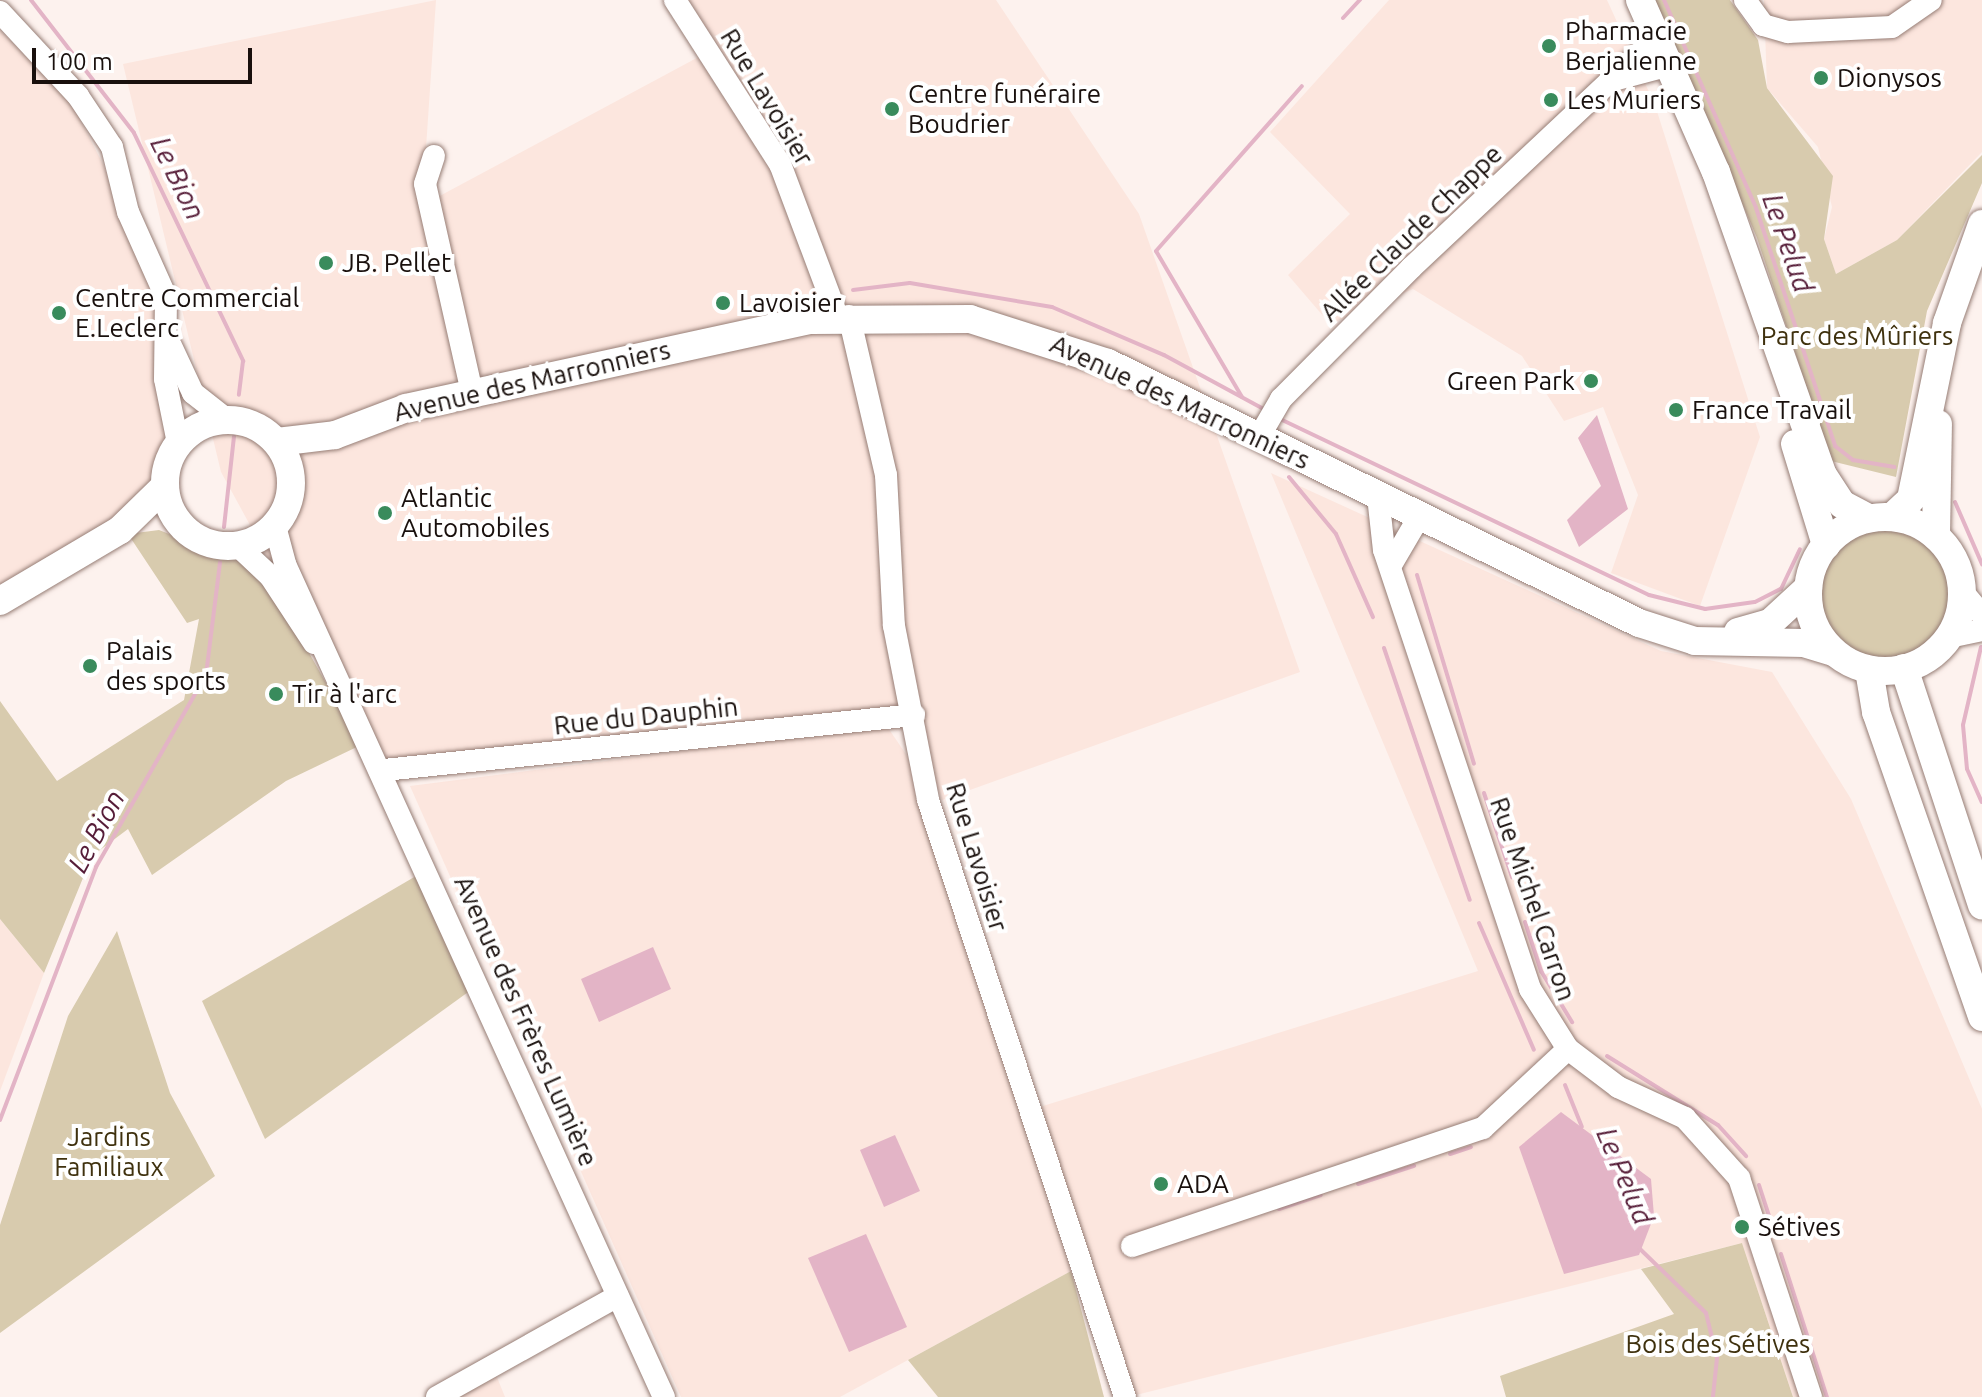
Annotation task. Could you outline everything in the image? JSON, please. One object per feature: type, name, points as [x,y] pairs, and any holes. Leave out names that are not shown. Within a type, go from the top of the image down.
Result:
[{"type":"main road","points":[[1640,0],[1716,172],[1786,380],[1831,493],[1880,518],[1936,536]]},
{"type":"main road","points":[[1938,372],[1936,536],[1962,591],[1949,637],[1904,668],[1869,670],[1834,652],[1810,612],[1808,588],[1826,545],[1911,499],[1938,372],[1982,224]]},
{"type":"main road","name":"Avenue des Marronniers","points":[[277,442],[335,435],[472,392],[843,316],[970,319],[1043,338],[1259,437],[1617,614],[1695,641],[1804,643],[1834,652]]},
{"type":"main road","points":[[1786,380],[1804,482],[1826,545]]},
{"type":"main road","points":[[0,601],[120,530],[164,487],[178,443],[226,419],[262,429],[277,442],[291,489],[275,526],[238,546],[210,543],[185,530],[149,524],[120,530]]},
{"type":"main road","name":"Avenue des Marronniers","points":[[291,489],[301,464],[335,435]]},
{"type":"main road","points":[[164,487],[185,530]]},
{"type":"main road","name":"Avenue des Marronniers","points":[[1669,632],[1739,632],[1770,623],[1808,588]]},
{"type":"main road","points":[[1904,668],[1982,905]]},
{"type":"main road","points":[[1869,670],[1876,712],[1982,1017]]},
{"type":"street","name":"Rue Lavoisier","points":[[675,0],[780,164],[843,316],[886,475],[894,626],[914,715],[928,800],[1125,1397]]},
{"type":"street","points":[[1745,0],[1763,25],[1788,32],[1892,27],[1931,0]]},
{"type":"street","points":[[0,12],[78,96],[112,147],[128,212],[166,297],[171,345],[165,379],[178,443]]},
{"type":"street","name":"Allée Claude Chappe","points":[[1259,437],[1281,399],[1657,37]]},
{"type":"street","name":"Allée Claude Chappe","points":[[1615,80],[1670,65]]},
{"type":"street","points":[[434,156],[425,184],[472,392]]},
{"type":"street","points":[[171,345],[193,393],[226,419]]},
{"type":"street","name":"Rue Michel Carron","points":[[1378,496],[1391,565],[1530,989],[1568,1049],[1618,1087],[1685,1118],[1739,1178],[1811,1397]]},
{"type":"street","points":[[1391,565],[1419,517]]},
{"type":"street","name":"Avenue des Frères Lumière","points":[[275,526],[334,669],[384,770],[664,1397]]},
{"type":"street","name":"Avenue des Frères Lumière","points":[[238,546],[270,576],[334,669]]},
{"type":"street","points":[[1962,591],[1982,615]]},
{"type":"street","points":[[1949,637],[1982,630]]},
{"type":"street","name":"Rue du Dauphin","points":[[384,770],[914,715]]},
{"type":"street","points":[[1132,1246],[1483,1128],[1568,1049]]},
{"type":"street","points":[[437,1397],[618,1296]]},
{"type":"shaded area","points":[[436,0],[425,163],[434,199],[706,53],[673,0],[996,0],[1139,214],[1300,672],[942,800],[909,710],[384,770],[221,472],[123,64]]},
{"type":"shaded area","points":[[1389,0],[1607,0],[1655,105],[1760,437],[1700,606],[1611,573],[1638,495],[1603,407],[1564,421],[1522,356],[1413,289],[1330,324],[1288,275],[1350,214],[1270,132]]},
{"type":"shaded area","points":[[1764,0],[1982,0],[1982,152],[1897,240],[1836,274],[1824,239],[1832,207],[1818,147],[1767,88]]},
{"type":"shaded area","points":[[0,30],[72,104],[103,164],[160,308],[170,431],[148,498],[0,591]]},
{"type":"shaded area","points":[[1271,473],[1661,651],[1772,672],[1851,799],[1982,1109],[1982,1397],[1793,1397],[1742,1243],[1128,1397],[1030,1110],[1478,971]]},
{"type":"shaded area","points":[[886,725],[910,760],[1071,1271],[840,1397],[681,1397],[410,786]]},
{"type":"shaded area","points":[[0,919],[44,973],[0,1091]]},
{"type":"shaded area","points":[[492,1365],[505,1397],[437,1397]]},
{"type":"green space","name":"Parc des Mûriers","points":[[1655,0],[1730,0],[1758,40],[1767,88],[1833,176],[1824,239],[1836,274],[1897,240],[1982,155],[1982,183],[1927,311],[1896,477],[1831,461],[1757,238]]},
{"type":"green space","points":[[159,530],[246,564],[286,612],[361,745],[286,781],[152,875],[128,829],[92,856],[44,973],[0,919],[0,701],[57,781],[184,700],[199,619],[187,623],[128,534]]},
{"type":"green space","points":[[1886,530],[1911,535],[1932,549],[1946,570],[1951,595],[1946,620],[1932,641],[1911,655],[1886,660],[1861,655],[1840,641],[1826,620],[1821,595],[1826,570],[1840,549],[1861,535]]},
{"type":"green space","points":[[416,876],[471,990],[265,1139],[202,1001]]},
{"type":"green space","name":"Jardins Familiaux","points":[[117,931],[170,1093],[215,1176],[0,1333],[0,1225],[68,1016]]},
{"type":"green space","name":"Bois des Sétives","points":[[1742,1243],[1793,1397],[1506,1397],[1500,1376],[1674,1314],[1641,1269]]},
{"type":"green space","points":[[1071,1271],[1104,1397],[938,1397],[908,1360]]},
{"type":"water","points":[[1597,415],[1628,509],[1579,547],[1567,520],[1601,486],[1578,438]]},
{"type":"water","points":[[653,947],[671,989],[599,1022],[581,979]]},
{"type":"water","points":[[1561,1112],[1651,1179],[1654,1216],[1639,1255],[1564,1274],[1519,1147]]},
{"type":"water","points":[[895,1135],[920,1191],[884,1207],[860,1150]]},
{"type":"water","points":[[866,1234],[907,1327],[849,1352],[808,1258]]},
{"type":"waterway","name":"Le Bion","points":[[31,0],[134,133],[243,361],[239,395]]},
{"type":"waterway","name":"Le Pelud","points":[[1343,18],[1360,0]]},
{"type":"waterway","name":"Le Pelud","points":[[1664,0],[1756,208],[1835,446],[1853,460],[1894,467]]},
{"type":"waterway","name":"Le Pelud","points":[[1242,397],[1156,251],[1302,86]]},
{"type":"waterway","points":[[853,290],[910,283],[1052,307],[1164,355],[1267,411]]},
{"type":"waterway","points":[[1278,418],[1649,595],[1705,609],[1755,602],[1781,589],[1800,549]]},
{"type":"waterway","name":"Le Bion","points":[[224,527],[234,437]]},
{"type":"waterway","name":"Le Pelud","points":[[1289,477],[1336,534],[1373,617]]},
{"type":"waterway","name":"Le Pelud","points":[[1955,502],[1982,564]]},
{"type":"waterway","name":"Le Bion","points":[[0,1120],[96,867],[206,675],[220,562]]},
{"type":"waterway","points":[[1417,575],[1474,764]]},
{"type":"waterway","name":"Le Pelud","points":[[1981,647],[1963,725],[1967,769],[1982,802]]},
{"type":"waterway","name":"Le Pelud","points":[[1384,648],[1470,900]]},
{"type":"waterway","points":[[1484,793],[1512,877]]},
{"type":"waterway","points":[[1525,922],[1541,971],[1572,1022]]},
{"type":"waterway","name":"Le Pelud","points":[[1479,923],[1534,1050]]},
{"type":"waterway","points":[[1607,1056],[1718,1125],[1746,1156]]},
{"type":"waterway","name":"Le Pelud","points":[[1565,1085],[1582,1127]]},
{"type":"waterway","points":[[1450,1154],[1471,1147]]},
{"type":"waterway","points":[[1358,1184],[1414,1166]]},
{"type":"waterway","points":[[1759,1185],[1772,1225]]},
{"type":"waterway","points":[[1279,1209],[1321,1195]]},
{"type":"waterway","name":"Le Pelud","points":[[1640,1249],[1706,1313],[1717,1358],[1713,1397]]},
{"type":"waterway","points":[[1781,1254],[1827,1397]]},
{"type":"place","name":"Pharmacie Berjalienne","points":[[1549,46]]},
{"type":"place","name":"Dionysos","points":[[1821,78]]},
{"type":"place","name":"Les Muriers","points":[[1551,100]]},
{"type":"place","name":"Centre funéraire Boudrier","points":[[892,109]]},
{"type":"place","name":"JB. Pellet","points":[[326,263]]},
{"type":"place","name":"Lavoisier","points":[[723,303]]},
{"type":"place","name":"Centre Commercial E.Leclerc","points":[[59,313]]},
{"type":"place","name":"Green Park","points":[[1591,381]]},
{"type":"place","name":"France Travail","points":[[1676,410]]},
{"type":"place","name":"Atlantic Automobiles","points":[[385,513]]},
{"type":"place","name":"Palais des sports","points":[[90,666]]},
{"type":"place","name":"Tir à l'arc","points":[[276,694]]},
{"type":"place","name":"ADA","points":[[1161,1184]]},
{"type":"place","name":"Sétives","points":[[1742,1227]]}]
